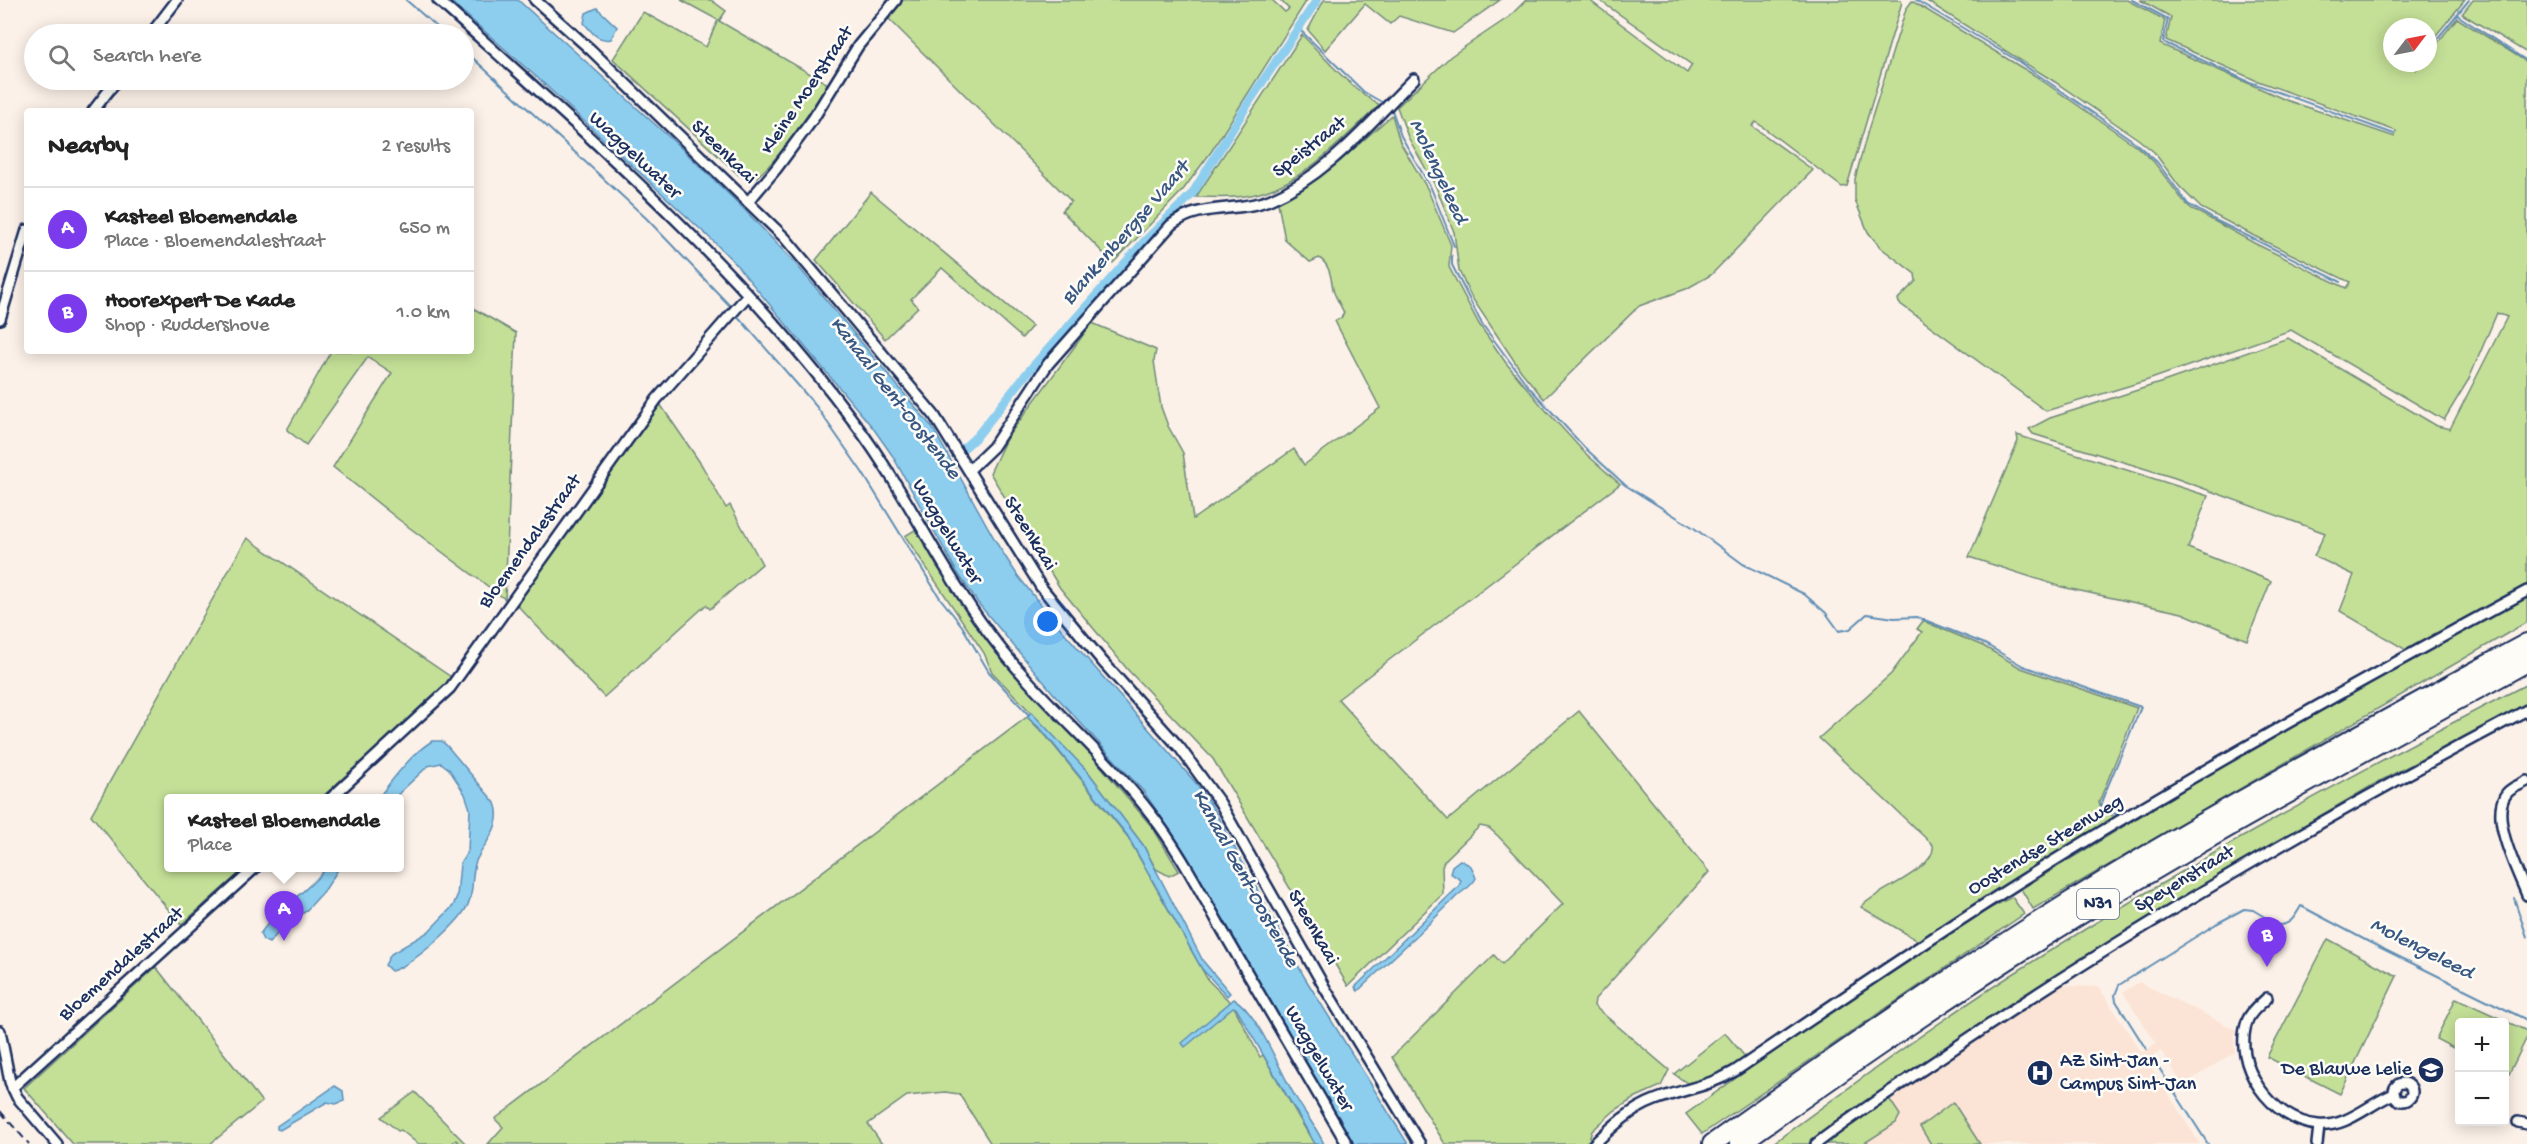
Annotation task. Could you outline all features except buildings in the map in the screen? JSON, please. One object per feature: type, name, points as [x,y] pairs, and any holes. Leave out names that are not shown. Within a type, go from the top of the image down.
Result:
[{"type":"highway","name":"N31","points":[[1712,1144],[1893,1017],[2075,899],[2186,832],[2527,643]]},
{"type":"highway","name":"N31","points":[[1739,1144],[1904,1029],[2079,915],[2204,841],[2527,662]]},
{"type":"street","points":[[159,24],[177,0]]},
{"type":"street","name":"Waggelwater","points":[[438,0],[464,24]]},
{"type":"street","name":"Steenkaai","points":[[534,0],[591,50],[748,202],[812,269],[934,416],[1041,587],[1180,748],[1220,803],[1326,990],[1420,1144]]},
{"type":"street","name":"Kleine Moerstraat","points":[[748,202],[813,119],[858,46],[896,0]]},
{"type":"street","name":"Waggelwater","points":[[474,33],[674,218],[748,295],[862,433],[887,468],[953,583],[990,636],[1048,702],[1116,772],[1153,816],[1193,880],[1347,1144]]},
{"type":"street","name":"Speistraat","points":[[969,470],[993,447],[1048,364],[1172,225],[1196,211],[1264,202],[1298,184],[1357,135],[1414,79]]},
{"type":"street","points":[[95,108],[109,90]]},
{"type":"street","points":[[0,319],[24,240]]},
{"type":"street","name":"Bloemendalestraat","points":[[335,794],[450,688],[657,399],[748,295]]},
{"type":"street","name":"Oostendse Steenweg","points":[[1594,1144],[1623,1118],[1654,1100],[1708,1085],[1735,1071],[1958,921],[2150,803],[2387,666],[2527,591]]},
{"type":"street","name":"Speyenstraat","points":[[1816,1144],[2038,993],[2171,909],[2296,837],[2527,710]]},
{"type":"street","points":[[2527,781],[2513,788],[2505,796],[2500,818],[2527,895]]},
{"type":"street","name":"Bloemendalestraat","points":[[12,1088],[250,872]]},
{"type":"street","points":[[2267,998],[2248,1018],[2245,1037],[2246,1056],[2260,1089],[2275,1105],[2300,1120],[2319,1126],[2359,1114],[2390,1095]]},
{"type":"street","points":[[0,1031],[12,1088],[24,1107],[57,1144]]},
{"type":"street","points":[[2317,1144],[2319,1126]]},
{"type":"shaded area","name":"AZ Sint-Jan - Campus Sint-Jan","points":[[2139,982],[2237,1030],[2234,1036],[2235,1052],[2183,1085],[2161,1051],[2147,1060],[2200,1144],[1821,1144],[2056,985],[2099,987],[2143,1052],[2156,1043],[2123,992]]},
{"type":"green space","points":[[681,0],[711,0],[726,11],[719,21],[828,84],[783,149],[752,181],[739,175],[613,59],[643,12],[706,47],[718,20]]},
{"type":"green space","points":[[902,0],[1272,0],[1285,12],[1289,9],[1280,0],[1307,0],[1211,152],[1183,190],[1113,263],[1062,211],[1071,201],[888,18]]},
{"type":"green space","points":[[1324,0],[1500,0],[1453,33],[1399,16],[1390,24],[1365,4],[1325,50],[1308,30]]},
{"type":"green space","points":[[1526,0],[1589,0],[1687,73],[1692,65],[1599,0],[1901,0],[1902,2],[1847,186],[1842,187],[1756,122],[1752,126],[1813,170],[1711,275],[1686,289],[1639,306],[1544,399],[1521,371],[1472,298],[1459,271],[1454,232],[1436,187],[1408,137],[1397,107],[1451,56],[1509,17]]},
{"type":"green space","points":[[1925,0],[2127,0],[2165,20],[2160,44],[2286,100],[2395,137],[2396,131],[2255,80],[2166,40],[2171,17],[2140,0],[2465,0],[2437,34],[2437,18],[2383,18],[2383,72],[2437,72],[2437,44],[2457,18],[2527,62],[2527,585],[2406,650],[2340,611],[2354,575],[2314,556],[2325,533],[2175,478],[2033,434],[2029,429],[2050,418],[2163,382],[2288,338],[2437,426],[2450,429],[2507,317],[2497,313],[2469,379],[2444,420],[2291,330],[2148,380],[2046,411],[1899,303],[1898,299],[1916,281],[1915,274],[1880,247],[1868,232],[1855,200],[1855,179],[1906,9],[1912,1],[2034,75],[2135,145],[2154,162],[2192,209],[2254,243],[2346,288],[2350,282],[2201,208],[2179,186],[2154,152],[2055,82]]},
{"type":"green space","points":[[2473,0],[2527,0],[2527,53],[2462,14]]},
{"type":"green space","points":[[1302,35],[1360,92],[1382,106],[1378,111],[1375,109],[1303,173],[1286,182],[1269,190],[1244,196],[1196,197]]},
{"type":"green space","points":[[1392,115],[1400,142],[1427,188],[1451,245],[1449,267],[1479,324],[1506,363],[1542,406],[1584,452],[1620,484],[1338,699],[1448,820],[1579,711],[1709,872],[1595,999],[1594,1006],[1669,1070],[1661,1086],[1636,1097],[1614,1111],[1592,1131],[1589,1140],[1583,1144],[1445,1144],[1392,1057],[1494,955],[1502,964],[1563,904],[1498,836],[1489,828],[1480,826],[1444,861],[1442,867],[1443,894],[1348,986],[1213,759],[1128,670],[1060,588],[990,473],[1006,439],[1092,323],[1156,350],[1154,361],[1161,407],[1168,426],[1183,453],[1193,519],[1294,449],[1304,465],[1380,408],[1335,321],[1344,313],[1334,292],[1328,268],[1319,258],[1310,262],[1285,240],[1278,203],[1332,168]]},
{"type":"green space","points":[[871,192],[1032,326],[1022,338],[942,268],[911,299],[918,307],[885,339],[816,260]]},
{"type":"green space","points":[[474,309],[516,333],[505,599],[333,467],[392,373],[368,357],[306,445],[287,430],[329,354],[474,354]]},
{"type":"green space","points":[[660,404],[701,464],[726,508],[730,505],[762,564],[710,609],[706,605],[604,697],[516,604]]},
{"type":"green space","points":[[2017,435],[2208,496],[2188,548],[2271,581],[2247,640],[2182,613],[2062,587],[1969,557],[2018,441]]},
{"type":"green space","points":[[918,528],[936,565],[993,646],[1018,676],[1066,725],[1153,828],[1179,871],[1169,876],[1156,869],[1143,845],[1089,773],[992,672],[984,653],[905,536]]},
{"type":"green space","points":[[247,538],[451,677],[446,685],[325,794],[164,794],[164,872],[241,872],[181,925],[91,815]]},
{"type":"green space","points":[[2527,596],[2527,622],[2033,909],[2021,889],[2270,737]]},
{"type":"green space","points":[[1923,621],[1983,646],[2021,668],[2137,708],[2099,802],[2101,810],[2118,818],[1920,942],[1861,907],[1868,900],[1916,871],[1932,854],[1933,845],[1819,738],[1891,674],[1922,632],[1917,629]]},
{"type":"green space","points":[[2527,684],[2527,704],[2378,782],[2153,914],[2034,990],[1808,1144],[1772,1144],[1900,1050],[2032,962],[2154,888],[2277,818]]},
{"type":"green space","points":[[1027,717],[1046,736],[1127,836],[1208,980],[1233,1005],[1260,1057],[1263,1055],[1314,1144],[991,1144],[959,1094],[945,1092],[907,1096],[868,1124],[882,1144],[488,1144],[503,1127],[495,1119]]},
{"type":"green space","points":[[2012,897],[2024,914],[1702,1134],[1686,1114],[1793,1037],[1961,923]]},
{"type":"green space","points":[[2328,939],[2397,976],[2340,1094],[2267,1057]]},
{"type":"green space","points":[[156,967],[262,1102],[210,1144],[73,1144],[24,1088]]},
{"type":"green space","points":[[2456,998],[2499,1018],[2455,1018],[2455,1049],[2436,1039]]},
{"type":"green space","points":[[2509,1023],[2527,1031],[2527,1037],[2509,1074]]},
{"type":"green space","points":[[1725,1033],[1747,1059],[1713,1077],[1687,1083],[1674,1074]]},
{"type":"green space","points":[[415,1092],[466,1144],[460,1144],[456,1140],[451,1144],[418,1144],[381,1117]]},
{"type":"green space","points":[[1885,1099],[1890,1100],[1900,1115],[1896,1123],[1863,1144],[1821,1144]]},
{"type":"green space","points":[[1953,1102],[1980,1144],[1931,1144],[1920,1127]]},
{"type":"water","name":"Kanaal Gent-Oostende","points":[[449,0],[518,0],[680,147],[796,264],[932,427],[999,547],[1018,576],[1048,614],[1195,782],[1212,806],[1305,978],[1408,1144],[1353,1144],[1185,853],[1144,792],[1053,693],[978,603],[957,572],[892,455],[873,428],[734,262],[541,81]]},
{"type":"water","points":[[597,8],[617,27],[611,39],[599,38],[584,23],[586,13]]},
{"type":"water","points":[[1031,712],[1089,773],[1143,845],[1203,961],[1230,993],[1227,996],[1202,969],[1127,835],[1042,730],[1027,717]]},
{"type":"water","points":[[432,741],[442,741],[495,803],[497,819],[476,861],[471,897],[465,910],[422,953],[391,971],[385,965],[391,954],[428,932],[453,906],[457,896],[460,864],[468,851],[470,809],[465,794],[449,769],[441,763],[428,766],[398,794],[381,794],[409,760]]},
{"type":"water","points":[[1460,860],[1471,866],[1476,878],[1474,881],[1358,991],[1355,987],[1459,886],[1461,880],[1450,873],[1452,866]]},
{"type":"water","points":[[322,872],[336,872],[325,890],[305,912],[288,922],[269,943],[263,940],[260,934],[267,925]]},
{"type":"water","points":[[1234,999],[1252,1016],[1324,1144],[1315,1144],[1236,1008],[1233,1007],[1185,1047],[1182,1043]]},
{"type":"water","points":[[335,1086],[343,1091],[344,1101],[336,1104],[327,1102],[280,1130],[277,1129],[277,1126]]},
{"type":"waterway","points":[[406,0],[434,24]]},
{"type":"waterway","name":"Blankenbergse Vaart","points":[[965,447],[977,436],[1028,372],[1144,242],[1192,194],[1251,99],[1317,0]]},
{"type":"waterway","points":[[1916,0],[2018,61],[2132,140],[2157,162],[2188,204],[2217,221],[2341,282]]},
{"type":"waterway","points":[[2132,0],[2168,19],[2163,42],[2247,81],[2394,134]]},
{"type":"waterway","points":[[2437,39],[2469,0]]},
{"type":"waterway","points":[[2457,15],[2527,61]]},
{"type":"waterway","name":"Molengeleed","points":[[1298,28],[1364,92],[1385,104]]},
{"type":"waterway","points":[[474,59],[646,218],[732,308]]},
{"type":"waterway","name":"Molengeleed","points":[[1392,110],[1401,136],[1431,188],[1454,246]]},
{"type":"waterway","points":[[1452,256],[1452,265],[1482,324],[1528,386],[1584,447],[1625,485],[1694,528],[1743,564],[1804,594],[1826,613],[1839,631],[1850,629],[1867,614],[1894,618],[1917,617],[1985,644],[2023,666],[2141,707],[2102,800],[2101,806],[2105,810],[2122,816]]},
{"type":"waterway","points":[[735,313],[816,406],[862,472],[940,598],[962,626],[989,672],[1029,715]]},
{"type":"waterway","points":[[657,393],[716,325]]},
{"type":"waterway","points":[[654,411],[663,399]]},
{"type":"waterway","points":[[491,621],[520,582]]},
{"type":"waterway","points":[[2514,898],[2527,937]]},
{"type":"waterway","points":[[2146,1049],[2116,1001],[2115,995],[2119,985],[2244,909],[2253,910],[2278,925],[2282,925],[2289,922],[2301,906],[2527,1020]]},
{"type":"waterway","points":[[2152,1057],[2208,1144]]},
{"type":"railway","points":[[0,1111],[29,1144]]},
{"type":"place","name":"Kasteel Bloemendale","points":[[284,941]]},
{"type":"place","name":"Hoorexpert De Kade","points":[[2267,967]]},
{"type":"place","name":"De Blauwe Lelie","points":[[2431,1070]]},
{"type":"place","name":"AZ Sint-Jan - Campus Sint-Jan","points":[[2040,1073]]}]
